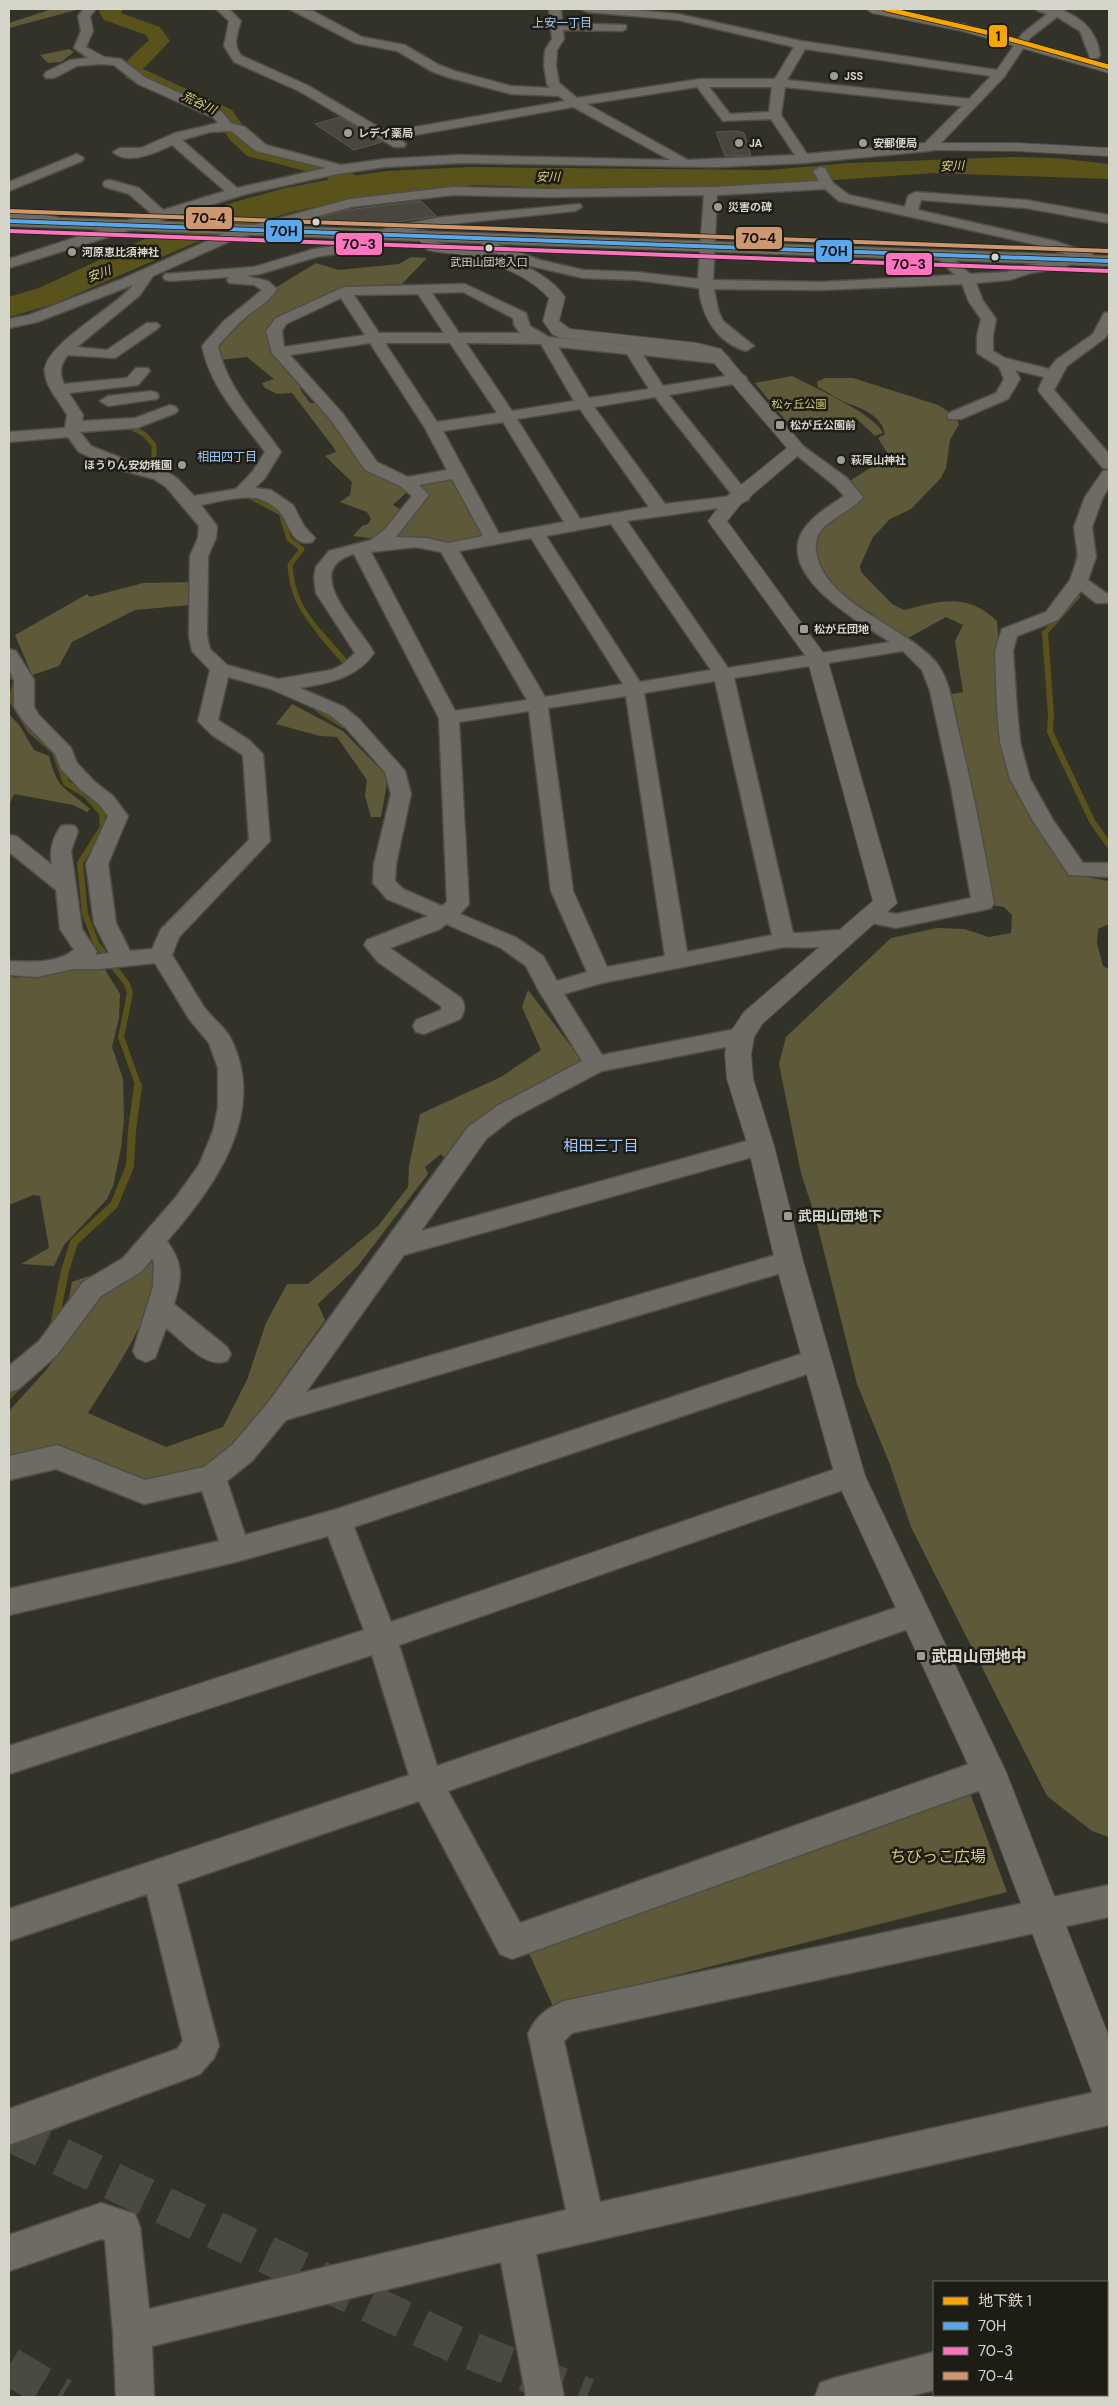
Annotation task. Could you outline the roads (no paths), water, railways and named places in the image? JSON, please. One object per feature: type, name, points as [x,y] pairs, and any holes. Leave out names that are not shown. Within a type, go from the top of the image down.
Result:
[{"type":"main road","points":[[872,9],[1109,59]]},
{"type":"main road","points":[[913,9],[1024,40],[1109,69]]},
{"type":"main road","points":[[9,221],[130,225],[159,221],[250,230],[1069,258],[1109,261]]},
{"type":"street","points":[[90,9],[84,16],[87,31],[80,48],[118,60],[142,81],[218,116],[260,148],[347,168]]},
{"type":"street","points":[[222,9],[231,15],[235,21],[229,45],[230,52],[238,59],[303,88],[425,159],[422,160]]},
{"type":"street","points":[[295,9],[309,13],[359,40],[401,48],[422,62],[450,74],[511,90],[561,92]]},
{"type":"street","points":[[555,9],[554,20],[558,26],[558,39],[551,50],[550,66],[553,84],[574,102],[685,164]]},
{"type":"street","points":[[587,9],[698,20],[801,46],[1000,74]]},
{"type":"street","points":[[1039,9],[1058,10],[1084,28],[1090,39],[1094,55]]},
{"type":"street","points":[[929,147],[1000,74],[1024,40],[1058,10]]},
{"type":"street","points":[[558,26],[639,27],[660,15]]},
{"type":"street","points":[[801,46],[779,83],[775,115],[827,183],[844,198],[1050,244],[1091,259]]},
{"type":"street","points":[[50,74],[74,63],[118,60]]},
{"type":"street","points":[[386,136],[574,102],[700,83],[779,83],[970,103]]},
{"type":"street","points":[[700,83],[727,118],[775,115]]},
{"type":"street","points":[[120,152],[134,155],[195,131],[233,128]]},
{"type":"street","points":[[174,140],[236,194]]},
{"type":"street","points":[[110,184],[134,191],[159,221],[236,194],[347,168],[422,160],[488,159],[685,164],[810,159],[929,147],[1016,147],[1109,152]]},
{"type":"street","points":[[11,183],[77,158]]},
{"type":"street","points":[[55,166],[75,173]]},
{"type":"street","points":[[170,277],[256,271],[314,253],[344,250],[409,227],[480,216],[827,183]]},
{"type":"street","points":[[9,323],[32,319],[230,236],[350,203],[425,193],[486,190],[550,193],[712,194]]},
{"type":"street","points":[[712,194],[706,245],[705,284],[715,321],[727,333],[746,346]]},
{"type":"street","points":[[910,214],[915,196],[1026,204],[1109,219]]},
{"type":"street","points":[[9,214],[64,222]]},
{"type":"street","points":[[9,264],[130,225]]},
{"type":"street","points":[[424,236],[434,247],[478,253],[543,282],[557,297],[551,321],[558,330],[566,334],[697,348],[715,353],[797,449],[841,482],[854,497],[819,523],[808,535],[806,550],[811,568],[819,581],[834,595],[906,645],[932,669],[960,775],[983,904],[896,921],[870,916]]},
{"type":"street","points":[[483,237],[494,248],[536,263],[583,274],[636,276],[705,284],[797,284],[822,286],[967,280],[1009,276],[1028,269],[1056,265],[1069,258]]},
{"type":"street","points":[[940,254],[967,280],[976,302],[989,319],[984,336],[985,353],[1005,364],[1012,380],[1005,391],[983,406],[955,416]]},
{"type":"street","points":[[148,272],[136,290],[54,361],[52,368],[59,389],[75,415],[72,429],[84,449],[123,466],[160,475],[172,483],[190,502],[208,526],[208,538],[199,556],[198,636],[201,651],[220,668],[278,685],[337,711],[352,723],[395,771],[401,794],[385,864],[384,883],[395,894],[509,943],[535,961],[550,991],[596,1064]]},
{"type":"street","points":[[148,272],[149,281],[160,284],[248,280],[267,285],[270,289],[267,294],[238,315],[210,346],[216,372],[237,407],[273,452],[258,474],[241,492]]},
{"type":"street","points":[[366,547],[390,534],[421,495],[406,482],[371,466],[337,417],[280,352],[274,331],[281,321],[344,291],[465,288],[521,316],[522,326],[541,340],[660,510]]},
{"type":"street","points":[[422,289],[508,417],[575,525]]},
{"type":"street","points":[[344,291],[372,338],[433,428],[494,540]]},
{"type":"street","points":[[1005,391],[1037,386],[1060,363],[1100,336],[1109,316]]},
{"type":"street","points":[[65,350],[110,355],[152,326]]},
{"type":"street","points":[[280,352],[372,338],[541,340],[722,359]]},
{"type":"street","points":[[632,350],[658,391],[738,498]]},
{"type":"street","points":[[1000,361],[1037,386],[1109,464]]},
{"type":"street","points":[[59,389],[132,382],[142,371]]},
{"type":"street","points":[[433,428],[739,379]]},
{"type":"street","points":[[68,405],[151,396]]},
{"type":"street","points":[[9,437],[137,423],[170,410]]},
{"type":"street","points":[[137,423],[156,435]]},
{"type":"street","points":[[717,521],[738,498],[797,449]]},
{"type":"street","points":[[406,482],[456,473]]},
{"type":"street","points":[[1109,475],[1094,498],[1083,527],[1087,557],[1079,581],[1052,616],[1009,633],[1004,651],[1010,742],[1025,788],[1043,821],[1076,870],[1109,870]]},
{"type":"street","points":[[190,502],[241,492],[265,494],[287,509],[296,528],[306,538]]},
{"type":"street","points":[[278,685],[344,671],[358,665],[365,653],[359,639],[325,594],[322,578],[326,564],[334,556],[366,547],[402,542],[425,543],[448,548],[738,498]]},
{"type":"street","points":[[698,504],[717,521],[817,658],[886,903],[844,936],[753,1018],[741,1036],[738,1054],[740,1079],[761,1146],[789,1260],[850,1476],[989,1772],[1109,2086]]},
{"type":"street","points":[[616,518],[723,674],[784,940]]},
{"type":"street","points":[[536,533],[634,687],[677,961]]},
{"type":"street","points":[[366,547],[449,718],[458,904],[432,924],[375,945],[386,957],[453,1003],[452,1014],[424,1026]]},
{"type":"street","points":[[448,548],[538,702],[562,891],[600,976]]},
{"type":"street","points":[[1079,581],[1102,599],[1109,598]]},
{"type":"street","points":[[449,718],[538,702],[906,645]]},
{"type":"street","points":[[9,656],[24,680],[24,707],[31,718],[64,752],[68,765],[88,786],[106,800],[118,816],[97,864],[105,923],[123,959]]},
{"type":"street","points":[[161,955],[169,934],[260,841],[253,754],[248,748],[216,732],[208,721],[220,668]]},
{"type":"street","points":[[68,831],[60,851],[71,930],[86,952],[73,962]]},
{"type":"street","points":[[9,841],[66,888]]},
{"type":"street","points":[[550,991],[600,976],[784,940],[813,941],[844,936]]},
{"type":"street","points":[[9,968],[37,970],[73,962],[99,962],[161,955]]},
{"type":"street","points":[[9,1381],[48,1348],[92,1289],[132,1265],[154,1240],[185,1204],[210,1168],[225,1131],[230,1108],[230,1068],[220,1040],[197,1014],[161,955]]},
{"type":"street","points":[[9,1468],[57,1457],[144,1492],[212,1477],[242,1453],[276,1412],[477,1133],[505,1112],[596,1064],[741,1036]]},
{"type":"street","points":[[393,1248],[761,1146]]},
{"type":"street","points":[[146,1351],[166,1287],[167,1261],[154,1240]]},
{"type":"street","points":[[276,1412],[789,1260]]},
{"type":"street","points":[[160,1308],[218,1354]]},
{"type":"street","points":[[9,1602],[236,1550],[337,1521],[816,1360]]},
{"type":"street","points":[[9,1760],[382,1638],[850,1476]]},
{"type":"street","points":[[212,1477],[236,1550]]},
{"type":"street","points":[[337,1521],[382,1638],[427,1784],[512,1942],[989,1772]]},
{"type":"street","points":[[9,1925],[427,1784],[914,1614]]},
{"type":"street","points":[[9,2127],[188,2062],[202,2046],[158,1874]]},
{"type":"street","points":[[588,2223],[545,2034],[564,2018],[1109,1901]]},
{"type":"street","points":[[132,2332],[514,2240],[1109,2107]]},
{"type":"street","points":[[9,2252],[101,2221],[122,2227],[132,2332],[134,2397]]},
{"type":"street","points":[[514,2240],[545,2397]]},
{"type":"street","points":[[834,2397],[933,2371]]},
{"type":"water","name":"安川","points":[[1013,157],[1055,158],[1109,164],[1109,179],[934,173],[764,185],[576,189],[476,185],[417,190],[355,198],[288,213],[194,243],[54,304],[9,317],[9,297],[39,288],[207,210],[281,189],[332,179],[386,171],[469,167],[769,170],[850,163]]},
{"type":"waterway","name":"荒谷川","points":[[113,9],[109,12],[111,16],[153,31],[160,41],[136,63],[132,69],[134,73],[224,115],[238,135],[255,151],[329,170],[356,185]]},
{"type":"waterway","points":[[127,425],[144,434],[154,445],[154,466],[168,475]]},
{"type":"waterway","points":[[245,494],[281,513],[289,539],[302,549],[290,565],[293,586],[303,610],[321,634]]},
{"type":"waterway","points":[[1075,571],[1080,546]]},
{"type":"waterway","points":[[1044,634],[1078,596],[1077,585]]},
{"type":"waterway","points":[[320,633],[347,664],[341,667]]},
{"type":"waterway","points":[[1045,633],[1051,714],[1050,732],[1092,821],[1109,845]]},
{"type":"waterway","points":[[9,674],[17,680],[11,699],[30,730],[55,752],[66,783],[86,795],[102,813],[103,827],[80,863],[85,914],[96,943],[127,984],[130,993],[121,1037],[139,1087]]},
{"type":"waterway","points":[[319,710],[343,725]]},
{"type":"waterway","points":[[54,1326],[65,1271],[74,1242],[114,1205],[130,1166],[132,1130],[138,1086]]},
{"type":"waterway","points":[[9,1395],[18,1385]]},
{"type":"tunnel","points":[[9,2132],[459,2346],[587,2397]]},
{"type":"tunnel","points":[[9,2366],[62,2397]]},
{"type":"metro line","name":"1","points":[[886,9],[985,32],[1109,67]]},
{"type":"place","name":"JSS","points":[[834,76]]},
{"type":"place","name":"レデイ薬局","points":[[348,133]]},
{"type":"place","name":"JA","points":[[739,143]]},
{"type":"place","name":"安郵便局","points":[[863,143]]},
{"type":"place","name":"災害の碑","points":[[718,207]]},
{"type":"place","name":"武田山団地入口","points":[[489,248]]},
{"type":"place","name":"河原恵比須神社","points":[[72,252]]},
{"type":"place","name":"松が丘公園前","points":[[780,425]]},
{"type":"place","name":"萩尾山神社","points":[[841,460]]},
{"type":"place","name":"ほうりん安幼稚園","points":[[182,465]]},
{"type":"place","name":"松が丘団地","points":[[804,629]]},
{"type":"place","name":"武田山団地下","points":[[788,1216]]},
{"type":"place","name":"武田山団地中","points":[[921,1656]]},
{"type":"district","name":"上安一丁目","points":[[562,23]]},
{"type":"district","name":"相田四丁目","points":[[227,457]]},
{"type":"district","name":"相田三丁目","points":[[601,1146]]},
{"type":"park label","name":"松ヶ丘公園","points":[[799,404]]},
{"type":"park label","name":"ちびっこ広場","points":[[938,1856]]}]
